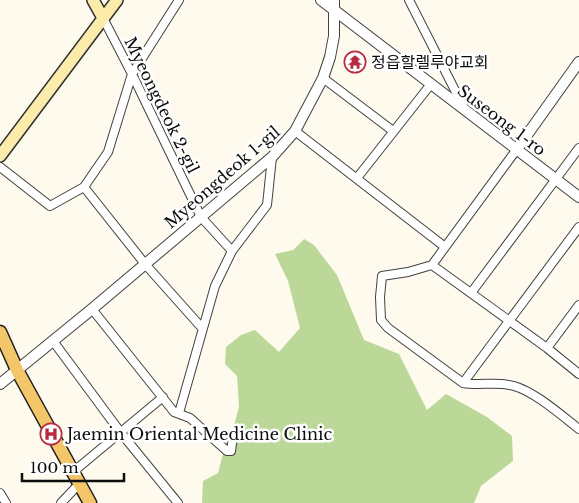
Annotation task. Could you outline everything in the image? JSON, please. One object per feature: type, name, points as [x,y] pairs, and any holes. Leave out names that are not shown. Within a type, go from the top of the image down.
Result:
[{"type":"main road","points":[[93,0],[104,18]]},
{"type":"main road","points":[[0,156],[117,0]]},
{"type":"main road","points":[[0,332],[17,370],[90,503]]},
{"type":"street","points":[[0,168],[50,206],[84,187],[108,152],[132,74],[179,0]]},
{"type":"street","name":"Suseong 1-ro","points":[[321,0],[335,5],[464,110],[579,197]]},
{"type":"street","points":[[409,0],[464,110]]},
{"type":"street","name":"Myeongdeok 1-gil","points":[[0,384],[272,158],[296,132],[323,78],[330,57],[334,36],[335,5]]},
{"type":"street","name":"Myeongdeok 2-gil","points":[[104,18],[201,217],[232,252]]},
{"type":"street","points":[[579,62],[432,265],[408,272],[382,276],[380,296],[381,320],[388,328],[463,383],[473,385],[494,383],[514,386],[536,397],[579,429]]},
{"type":"street","points":[[323,78],[393,131]]},
{"type":"street","points":[[357,178],[431,84]]},
{"type":"street","points":[[296,132],[445,247]]},
{"type":"street","points":[[471,293],[579,148]]},
{"type":"street","points":[[179,414],[215,286],[232,252],[268,205],[272,158]]},
{"type":"street","points":[[84,187],[145,264],[202,328]]},
{"type":"street","points":[[463,383],[579,228]]},
{"type":"street","points":[[432,265],[579,374]]},
{"type":"street","points":[[546,348],[579,305]]},
{"type":"street","points":[[92,309],[174,412],[190,418],[228,451],[231,451],[233,437]]},
{"type":"street","points":[[53,341],[121,433],[178,503]]},
{"type":"street","points":[[73,472],[163,397]]},
{"type":"street","points":[[61,503],[79,484]]},
{"type":"street","points":[[0,493],[6,503]]},
{"type":"green space","points":[[304,239],[314,245],[337,275],[364,340],[399,354],[427,410],[446,394],[487,417],[512,436],[513,461],[481,486],[474,503],[202,503],[203,481],[218,473],[225,446],[233,429],[239,407],[237,376],[225,364],[226,347],[241,335],[255,330],[279,352],[300,328],[288,281],[275,254],[293,250]]},
{"type":"place","name":"정읍할렐루야교회","points":[[355,62]]},
{"type":"place","name":"Jaemin Oriental Medicine Clinic","points":[[51,434]]}]
